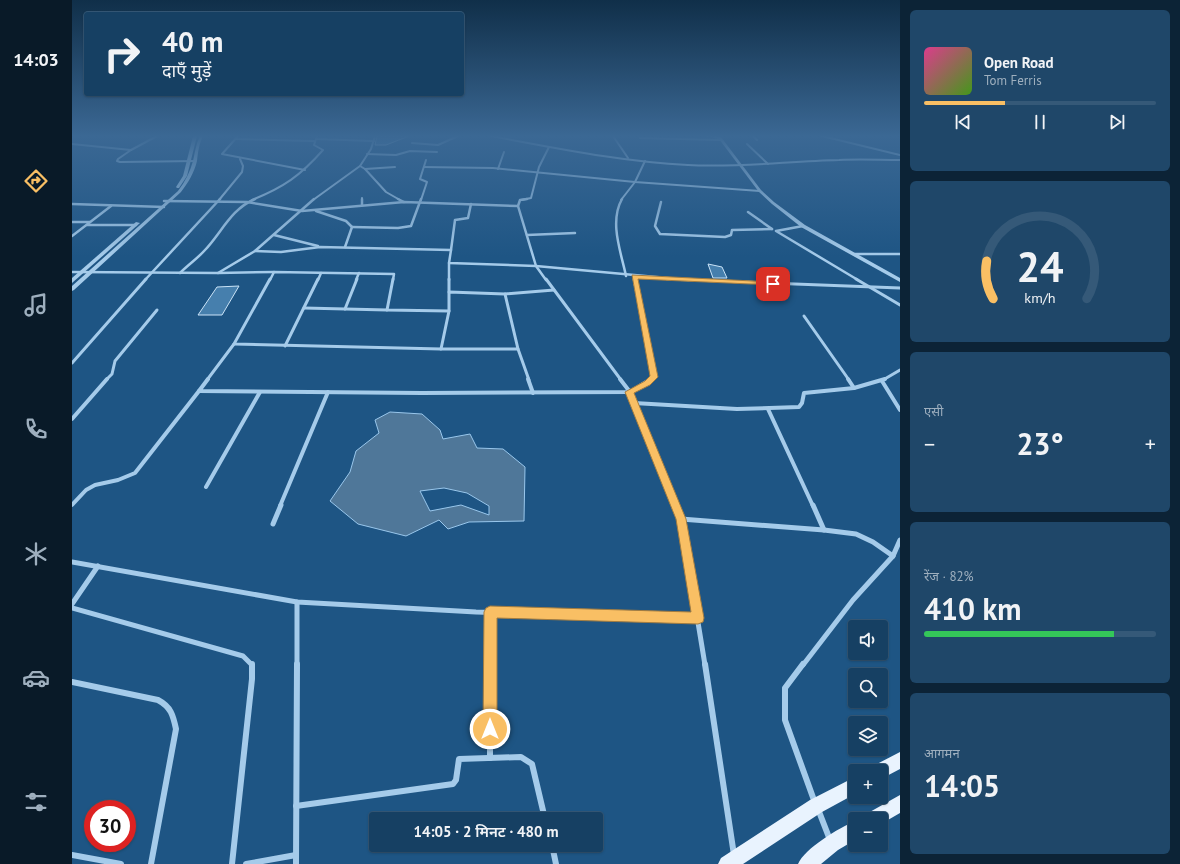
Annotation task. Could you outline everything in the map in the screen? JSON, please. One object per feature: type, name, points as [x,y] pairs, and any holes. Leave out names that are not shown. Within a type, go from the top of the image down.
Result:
[{"type":"main road","points":[[888,767],[900,760]]},
{"type":"main road","points":[[731,861],[816,806],[848,789]]},
{"type":"main road","points":[[885,812],[900,803]]},
{"type":"main road","points":[[807,864],[832,844],[848,834]]},
{"type":"street","points":[[72,281],[164,201],[181,184],[184,176]]},
{"type":"street","points":[[72,289],[164,207],[185,186],[190,176]]},
{"type":"street","points":[[72,363],[151,273],[219,200],[238,176]]},
{"type":"street","points":[[179,274],[206,249],[226,221],[247,202],[276,190],[296,176]]},
{"type":"street","points":[[218,272],[255,251],[302,211],[311,201],[346,176]]},
{"type":"street","points":[[372,176],[386,192],[404,202]]},
{"type":"street","points":[[314,210],[346,221],[352,227],[408,227],[413,224],[427,182],[420,179],[421,176]]},
{"type":"street","points":[[536,176],[531,198],[520,200],[518,206],[536,266],[630,392],[681,519],[698,618],[731,861]]},
{"type":"street","points":[[565,176],[760,191]]},
{"type":"street","points":[[626,276],[616,223],[617,211],[621,200],[638,176]]},
{"type":"street","points":[[749,176],[760,191],[773,204],[803,226],[900,280]]},
{"type":"street","points":[[362,198],[362,205]]},
{"type":"street","points":[[164,201],[219,200],[247,202],[302,211],[404,202],[518,206]]},
{"type":"street","points":[[660,202],[655,226],[660,234],[725,237],[731,235],[732,230],[772,229]]},
{"type":"street","points":[[72,204],[164,207]]},
{"type":"street","points":[[441,349],[449,311],[449,263],[455,220],[468,218],[471,204]]},
{"type":"street","points":[[72,236],[112,206]]},
{"type":"street","points":[[748,212],[772,229],[900,305]]},
{"type":"street","points":[[72,222],[90,222]]},
{"type":"street","points":[[87,225],[136,225]]},
{"type":"street","points":[[776,231],[803,226]]},
{"type":"street","points":[[345,247],[352,227]]},
{"type":"street","points":[[527,235],[575,233]]},
{"type":"street","points":[[274,235],[320,247]]},
{"type":"street","points":[[255,251],[281,252],[320,247],[451,250]]},
{"type":"street","points":[[855,254],[900,254]]},
{"type":"street","points":[[449,263],[536,266],[634,277],[900,288]]},
{"type":"street","points":[[72,272],[179,274],[218,272],[394,274],[387,310]]},
{"type":"street","points":[[72,504],[86,490],[95,485],[118,480],[135,473],[234,344],[274,272]]},
{"type":"street","points":[[285,346],[321,273]]},
{"type":"street","points":[[345,309],[359,273]]},
{"type":"street","points":[[199,391],[533,393],[630,392],[648,383],[654,377],[634,277]]},
{"type":"street","points":[[448,292],[505,294],[554,290]]},
{"type":"street","points":[[505,294],[518,349],[533,393]]},
{"type":"street","points":[[304,308],[449,311]]},
{"type":"street","points":[[72,419],[112,374],[115,361],[157,310]]},
{"type":"street","points":[[804,316],[854,388]]},
{"type":"street","points":[[234,344],[441,349],[518,349]]},
{"type":"street","points":[[634,403],[731,409],[799,407],[802,403],[804,393],[854,388],[882,381],[900,370]]},
{"type":"street","points":[[882,381],[900,410]]},
{"type":"street","points":[[206,487],[260,392]]},
{"type":"street","points":[[273,524],[328,392]]},
{"type":"street","points":[[768,409],[824,530]]},
{"type":"street","points":[[681,519],[824,530],[856,534],[873,542],[894,556]]},
{"type":"street","points":[[832,844],[816,806],[785,720],[785,688],[853,600],[894,556],[900,540]]},
{"type":"street","points":[[72,562],[297,602],[490,612],[698,618]]},
{"type":"street","points":[[72,604],[98,566]]},
{"type":"street","points":[[296,864],[297,602]]},
{"type":"street","points":[[72,608],[243,656],[252,664],[252,679],[232,864]]},
{"type":"street","points":[[490,612],[490,758]]},
{"type":"street","points":[[72,682],[158,700],[167,704],[172,713],[176,729],[151,864]]},
{"type":"street","points":[[296,806],[453,784],[456,780],[459,759],[521,757],[532,764],[543,812]]},
{"type":"street","points":[[553,852],[556,864]]},
{"type":"street","points":[[72,855],[121,864]]},
{"type":"street","points":[[246,864],[296,855]]},
{"type":"water","points":[[390,412],[422,414],[440,430],[443,439],[470,434],[477,448],[503,449],[525,467],[524,521],[469,522],[448,529],[439,520],[406,536],[358,524],[330,501],[350,472],[356,451],[379,433],[375,420]],"holes":[[[444,488],[467,493],[489,506],[489,515],[461,505],[430,511],[420,491]]]},
{"type":"building","points":[[708,264],[722,267],[727,278],[713,278]]},
{"type":"building","points":[[239,286],[222,315],[198,315],[217,287]]},
{"type":"route","points":[[490,729],[490,612],[698,618],[681,519],[630,392],[648,383],[654,377],[634,277],[773,284]]}]
